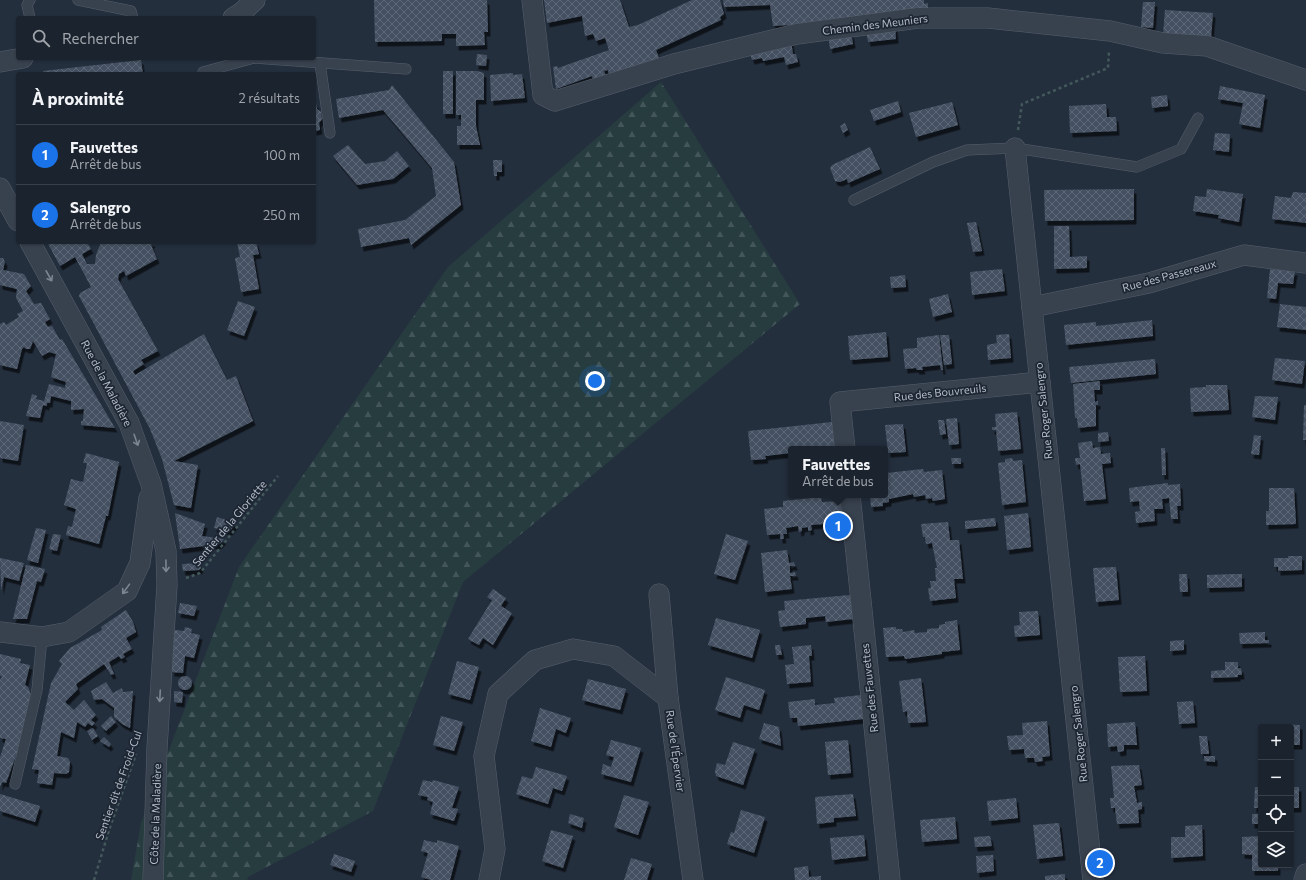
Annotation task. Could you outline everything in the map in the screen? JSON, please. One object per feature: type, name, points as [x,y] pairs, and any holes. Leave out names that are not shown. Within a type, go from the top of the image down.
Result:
[{"type":"street","name":"Chemin des Meuniers","points":[[532,0],[542,95],[555,101],[674,64],[797,34],[918,18],[988,18],[1110,31],[1163,43],[1207,46],[1306,80]]},
{"type":"street","points":[[236,16],[254,4]]},
{"type":"street","points":[[0,62],[16,59]]},
{"type":"street","name":"Rue Roger Salengro","points":[[1015,148],[1093,880]]},
{"type":"street","points":[[0,188],[16,217]]},
{"type":"street","name":"Rue de la Maladière","points":[[31,244],[129,423],[151,484],[166,551],[167,585],[148,748]]},
{"type":"street","name":"Rue des Passereaux","points":[[1032,307],[1149,283],[1244,255],[1306,263]]},
{"type":"street","name":"Rue des Bouvreuils","points":[[845,446],[840,402],[1040,382]]},
{"type":"street","points":[[0,632],[42,636],[69,632],[126,591],[140,563],[151,484]]},
{"type":"street","name":"Rue des Fauvettes","points":[[850,498],[890,880]]},
{"type":"street","points":[[659,594],[668,698]]},
{"type":"street","name":"Rue de l'Épervier","points":[[489,880],[495,849],[484,756],[498,694],[535,660],[573,649],[614,656],[668,698],[694,880]]},
{"type":"street","name":"Côte de la Maladière","points":[[148,748],[153,880]]},
{"type":"street","points":[[1304,880],[1306,874]]},
{"type":"lane","points":[[30,0],[27,5],[30,16]]},
{"type":"lane","points":[[78,0],[131,11],[132,16]]},
{"type":"lane","points":[[203,72],[247,60]]},
{"type":"lane","points":[[280,60],[406,69]]},
{"type":"lane","points":[[320,63],[330,133]]},
{"type":"lane","points":[[854,200],[933,162],[966,150],[1015,148],[1137,167],[1181,149],[1198,118]]},
{"type":"lane","points":[[15,784],[37,690],[42,636]]},
{"type":"path","points":[[1015,148],[1022,104],[1108,68],[1110,31]]},
{"type":"path","name":"Sentier de la Gloriette","points":[[167,585],[200,573],[278,476]]},
{"type":"path","name":"Sentier dit de Froid-Cul","points":[[94,880],[109,830],[148,748]]},
{"type":"green space","points":[[661,82],[800,304],[463,582],[373,811],[248,877],[247,880],[131,880],[141,823],[239,567],[448,267]]},
{"type":"building","points":[[374,0],[487,0],[488,32],[484,32],[485,45],[456,46],[456,34],[442,34],[442,41],[375,42]]},
{"type":"building","points":[[544,0],[620,0],[629,27],[638,25],[692,0],[720,0],[724,14],[720,17],[721,20],[656,50],[661,63],[610,78],[608,70],[604,71],[607,79],[594,83],[592,76],[556,89],[553,67],[557,66],[558,68],[609,50],[605,38],[596,41],[593,34],[585,36],[582,16],[547,23]]},
{"type":"building","points":[[723,0],[924,0],[924,4],[928,3],[928,10],[788,29],[788,25],[773,26],[770,5],[724,7]]},
{"type":"building","points":[[1143,2],[1155,2],[1153,28],[1141,27]]},
{"type":"building","points":[[1165,10],[1213,13],[1211,38],[1163,35]]},
{"type":"building","points":[[895,26],[896,39],[868,42],[866,29]]},
{"type":"building","points":[[851,32],[853,44],[830,49],[828,34]]},
{"type":"building","points":[[791,41],[793,54],[796,54],[798,62],[786,65],[784,57],[763,61],[762,58],[752,60],[749,51]]},
{"type":"building","points":[[477,54],[487,55],[486,66],[476,65]]},
{"type":"building","points":[[141,60],[143,72],[43,72]]},
{"type":"building","points":[[443,71],[453,71],[453,114],[443,114]]},
{"type":"building","points":[[456,71],[477,71],[484,73],[484,100],[476,100],[476,126],[480,145],[457,145],[457,126],[461,126],[461,115],[456,115]]},
{"type":"building","points":[[513,73],[513,75],[522,74],[525,98],[491,101],[490,75]]},
{"type":"building","points":[[392,85],[454,162],[461,205],[411,245],[409,238],[361,247],[358,229],[405,220],[436,196],[432,168],[383,110],[339,118],[336,99],[389,90]]},
{"type":"building","points":[[1220,86],[1265,95],[1260,128],[1239,124],[1243,103],[1218,99]]},
{"type":"building","points":[[1167,95],[1168,106],[1152,108],[1151,97]]},
{"type":"building","points":[[898,101],[901,112],[874,121],[870,110]]},
{"type":"building","points":[[952,102],[958,125],[916,137],[909,113]]},
{"type":"building","points":[[316,103],[317,109],[321,112],[322,119],[319,123],[320,130],[316,131]]},
{"type":"building","points":[[1106,104],[1107,117],[1116,117],[1117,131],[1070,133],[1069,106]]},
{"type":"building","points":[[845,123],[848,130],[843,133],[840,126]]},
{"type":"building","points":[[1215,133],[1230,134],[1229,152],[1213,150]]},
{"type":"building","points":[[348,145],[365,164],[385,161],[397,151],[409,166],[393,179],[357,185],[333,156]]},
{"type":"building","points":[[870,147],[880,169],[848,183],[847,179],[840,182],[835,181],[830,168],[832,165]]},
{"type":"building","points":[[493,160],[502,160],[502,172],[497,172],[497,176],[494,176]]},
{"type":"building","points":[[1134,189],[1134,220],[1045,221],[1044,190]]},
{"type":"building","points":[[1207,189],[1243,194],[1239,222],[1218,218],[1219,215],[1193,211],[1195,196],[1206,197]]},
{"type":"building","points":[[1293,192],[1306,193],[1306,223],[1272,219],[1275,196],[1291,198]]},
{"type":"building","points":[[976,222],[982,251],[973,252],[967,223]]},
{"type":"building","points":[[1054,226],[1069,226],[1070,257],[1087,256],[1087,268],[1054,269]]},
{"type":"building","points":[[48,244],[88,244],[91,249],[82,254],[87,264],[95,264],[96,255],[100,244],[152,244],[157,259],[126,276],[124,271],[119,274],[118,279],[158,351],[141,360],[144,364],[133,371],[135,375],[204,334],[227,380],[236,376],[253,421],[174,461],[198,465],[191,508],[174,505],[162,459],[150,429],[79,296],[80,293],[91,287],[75,257],[60,266]]},
{"type":"building","points":[[237,244],[256,244],[259,254],[253,255],[259,289],[241,292],[235,258],[240,257]]},
{"type":"building","points":[[0,258],[3,258],[5,262],[3,270],[24,274],[31,286],[26,291],[34,304],[41,303],[50,319],[45,322],[48,327],[52,326],[60,340],[62,339],[115,428],[81,425],[81,421],[83,421],[84,409],[71,410],[71,401],[51,396],[50,403],[47,403],[47,406],[43,405],[40,418],[26,416],[32,394],[37,396],[36,399],[44,401],[49,384],[65,388],[66,382],[51,377],[56,354],[49,352],[42,356],[33,341],[30,349],[26,349],[24,347],[22,349],[17,369],[0,365],[0,324],[4,322],[6,325],[19,317],[17,314],[23,311],[16,298],[17,289],[0,285]]},
{"type":"building","points":[[1002,269],[1005,291],[972,295],[970,272]]},
{"type":"building","points":[[1270,269],[1295,271],[1293,284],[1278,283],[1276,299],[1267,298]]},
{"type":"building","points":[[905,275],[906,287],[891,288],[890,277]]},
{"type":"building","points":[[948,294],[952,312],[933,317],[929,299]]},
{"type":"building","points":[[238,301],[255,307],[244,336],[227,330]]},
{"type":"building","points":[[1280,304],[1306,307],[1306,330],[1277,327]]},
{"type":"building","points":[[1152,320],[1153,336],[1066,345],[1064,325],[1096,322],[1096,326]]},
{"type":"building","points":[[886,332],[888,357],[850,360],[848,336]]},
{"type":"building","points":[[1009,334],[1011,358],[988,360],[987,345],[997,343],[996,335]]},
{"type":"building","points":[[939,335],[943,370],[941,370],[940,365],[922,367],[923,370],[917,370],[916,368],[905,369],[903,349],[917,348],[917,338]]},
{"type":"building","points":[[940,335],[949,335],[952,364],[944,365]]},
{"type":"building","points":[[1275,358],[1305,361],[1302,384],[1272,380]]},
{"type":"building","points":[[1155,359],[1156,374],[1071,383],[1069,367]]},
{"type":"building","points":[[1100,381],[1100,390],[1094,390],[1095,402],[1098,401],[1098,405],[1096,405],[1096,426],[1078,428],[1077,418],[1075,418],[1073,384]]},
{"type":"building","points":[[1206,385],[1227,385],[1229,410],[1191,412],[1190,388],[1206,387]]},
{"type":"building","points":[[1255,396],[1278,397],[1275,420],[1252,417]]},
{"type":"building","points":[[1304,405],[1306,405],[1306,440],[1303,440]]},
{"type":"building","points":[[1017,412],[1021,449],[998,451],[996,430],[992,430],[992,427],[996,427],[995,414]]},
{"type":"building","points":[[957,418],[959,444],[949,445],[946,419]]},
{"type":"building","points":[[938,420],[944,420],[946,434],[940,435]]},
{"type":"building","points":[[0,421],[24,425],[18,461],[0,458]]},
{"type":"building","points":[[832,422],[835,446],[788,446],[788,453],[765,456],[766,459],[751,460],[748,431]]},
{"type":"building","points":[[903,424],[906,452],[888,453],[885,425]]},
{"type":"building","points":[[1108,432],[1109,441],[1098,442],[1098,433]]},
{"type":"building","points":[[1254,435],[1261,436],[1259,455],[1251,454]]},
{"type":"building","points":[[1092,441],[1093,448],[1100,447],[1101,454],[1110,453],[1111,463],[1102,464],[1106,499],[1084,501],[1080,464],[1076,465],[1075,458],[1080,458],[1078,443]]},
{"type":"building","points":[[1161,448],[1165,448],[1166,475],[1162,475]]},
{"type":"building","points":[[86,453],[119,462],[108,516],[106,516],[99,544],[66,535],[68,526],[72,527],[76,509],[64,505],[71,479],[83,482],[87,463],[83,463]]},
{"type":"building","points":[[951,458],[961,458],[961,464],[952,464]]},
{"type":"building","points":[[1012,458],[1013,461],[1022,460],[1026,502],[1002,505],[998,463],[1005,462],[1005,459]]},
{"type":"building","points":[[923,469],[924,472],[942,470],[945,499],[933,501],[932,498],[926,499],[925,495],[914,497],[913,494],[889,499],[889,502],[883,503],[883,506],[871,507],[870,498],[888,498],[888,473]]},
{"type":"building","points":[[1168,483],[1168,485],[1180,484],[1181,506],[1177,506],[1178,519],[1171,519],[1169,498],[1162,499],[1163,509],[1154,509],[1155,521],[1136,523],[1135,512],[1140,511],[1139,501],[1130,502],[1129,488]]},
{"type":"building","points":[[1269,488],[1294,488],[1296,524],[1266,525],[1266,511],[1269,511]]},
{"type":"building","points":[[821,498],[822,502],[840,501],[843,527],[830,529],[831,534],[828,534],[827,529],[824,530],[823,524],[811,525],[812,530],[808,531],[808,527],[802,528],[802,531],[799,532],[798,526],[786,528],[787,534],[783,534],[784,539],[780,539],[780,534],[767,535],[764,509],[783,507],[783,501]]},
{"type":"building","points":[[175,513],[205,524],[202,536],[224,539],[220,544],[180,549]]},
{"type":"building","points":[[1028,513],[1031,547],[1007,550],[1004,516]]},
{"type":"building","points":[[217,517],[236,523],[230,531],[214,528]]},
{"type":"building","points":[[995,518],[996,526],[965,529],[965,521]]},
{"type":"building","points":[[948,522],[950,540],[959,540],[963,579],[954,579],[956,598],[930,601],[928,588],[931,588],[930,581],[936,581],[935,568],[937,568],[932,543],[926,544],[925,537],[923,537],[921,524]]},
{"type":"building","points":[[36,528],[46,530],[38,563],[27,560]]},
{"type":"building","points":[[53,534],[61,535],[57,551],[49,549]]},
{"type":"building","points":[[726,534],[748,541],[735,580],[714,574]]},
{"type":"building","points":[[787,550],[789,563],[794,562],[795,566],[790,566],[790,573],[795,572],[796,576],[790,576],[792,589],[765,592],[761,553]]},
{"type":"building","points":[[1288,556],[1302,556],[1302,570],[1278,571],[1278,567],[1274,567],[1274,558],[1288,558]]},
{"type":"building","points":[[0,558],[24,563],[19,581],[4,577],[1,591]]},
{"type":"building","points":[[199,563],[201,568],[199,570],[183,571],[182,564]]},
{"type":"building","points":[[26,565],[45,569],[41,582],[37,581],[27,619],[13,619]]},
{"type":"building","points":[[1116,567],[1119,600],[1096,602],[1093,568]]},
{"type":"building","points":[[1179,574],[1187,574],[1188,592],[1180,592]]},
{"type":"building","points":[[1242,574],[1242,587],[1207,588],[1207,575]]},
{"type":"building","points":[[493,589],[506,598],[501,606],[512,613],[493,645],[483,638],[479,645],[468,639],[492,600],[487,597]]},
{"type":"building","points":[[850,595],[853,619],[826,622],[825,616],[806,618],[806,624],[780,627],[778,611],[785,610],[784,601]]},
{"type":"building","points":[[180,603],[197,606],[194,616],[178,613]]},
{"type":"building","points":[[126,610],[133,622],[136,632],[126,638],[132,649],[123,654],[125,657],[121,659],[119,656],[109,662],[114,674],[111,675],[104,664],[76,684],[78,689],[65,702],[74,710],[84,700],[96,715],[91,720],[95,723],[92,726],[88,723],[85,727],[77,722],[74,738],[61,732],[57,756],[68,758],[70,762],[69,772],[66,774],[54,773],[52,785],[37,783],[39,770],[32,769],[51,683],[62,664],[59,661],[70,648],[102,630],[101,627]]},
{"type":"building","points":[[1038,611],[1040,635],[1015,637],[1014,626],[1020,625],[1019,612]]},
{"type":"building","points":[[716,618],[760,630],[752,658],[708,645]]},
{"type":"building","points":[[957,620],[960,650],[905,659],[904,656],[886,657],[883,628],[896,627],[896,629],[902,629],[903,632],[914,630],[915,633],[927,632],[927,629],[939,628],[939,625],[945,624],[945,622]]},
{"type":"building","points":[[185,627],[192,629],[191,633],[200,635],[194,658],[185,656],[183,673],[172,672],[171,644],[175,630],[184,631]]},
{"type":"building","points":[[1265,632],[1265,640],[1269,640],[1269,643],[1240,644],[1239,633]]},
{"type":"building","points":[[1184,640],[1184,650],[1170,651],[1170,641]]},
{"type":"building","points":[[775,645],[780,645],[782,655],[776,655]]},
{"type":"building","points":[[811,645],[812,656],[809,656],[811,682],[787,684],[785,665],[794,664],[792,647]]},
{"type":"building","points":[[0,654],[21,659],[20,663],[30,665],[25,685],[28,687],[32,697],[21,742],[6,783],[2,782],[0,787],[0,757],[6,739],[0,738],[0,680],[2,676],[0,676]]},
{"type":"building","points":[[1145,656],[1147,691],[1120,692],[1118,657]]},
{"type":"building","points":[[457,661],[479,667],[470,700],[448,694]]},
{"type":"building","points":[[1225,662],[1238,662],[1238,668],[1241,668],[1242,675],[1238,675],[1238,677],[1211,678],[1211,671],[1225,670]]},
{"type":"building","points":[[185,676],[190,678],[192,683],[190,688],[185,690],[180,688],[178,683],[180,678]]},
{"type":"building","points":[[726,677],[765,690],[759,710],[744,705],[740,718],[715,710]]},
{"type":"building","points":[[921,678],[926,722],[908,723],[907,711],[903,712],[899,681]]},
{"type":"building","points":[[588,679],[626,689],[620,710],[582,700]]},
{"type":"building","points":[[106,682],[113,693],[122,688],[123,692],[133,691],[130,728],[122,724],[114,717],[114,708],[102,699],[94,700],[91,691]]},
{"type":"building","points":[[174,691],[183,692],[182,703],[174,702]]},
{"type":"building","points":[[861,695],[863,719],[798,726],[797,718],[790,718],[788,702],[815,699],[815,705],[835,703],[834,698]]},
{"type":"building","points":[[1193,701],[1195,723],[1179,724],[1177,702]]},
{"type":"building","points":[[540,708],[571,718],[566,733],[556,729],[551,747],[531,741]]},
{"type":"building","points":[[111,716],[116,722],[106,731],[101,726]]},
{"type":"building","points":[[441,716],[463,722],[454,751],[433,745]]},
{"type":"building","points":[[1047,721],[1050,756],[1042,757],[1043,761],[1035,762],[1034,758],[1025,758],[1024,749],[1009,750],[1007,736],[1023,735],[1022,723]]},
{"type":"building","points":[[1135,722],[1137,745],[1124,745],[1124,751],[1118,752],[1117,746],[1108,747],[1107,724]]},
{"type":"building","points":[[764,723],[779,727],[781,746],[759,739]]},
{"type":"building","points":[[1294,725],[1300,725],[1300,745],[1294,745]]},
{"type":"building","points":[[93,728],[98,736],[92,740],[87,731]]},
{"type":"building","points":[[1199,736],[1207,736],[1209,754],[1201,754]]},
{"type":"building","points":[[104,737],[111,744],[109,747],[100,741]]},
{"type":"building","points":[[611,740],[641,748],[631,782],[601,774],[603,764],[611,767],[614,757],[606,755]]},
{"type":"building","points":[[848,740],[851,773],[828,775],[825,742]]},
{"type":"building","points":[[733,742],[755,749],[743,785],[716,776],[715,771],[717,763],[725,765]]},
{"type":"building","points":[[1204,756],[1215,756],[1215,762],[1204,761]]},
{"type":"building","points":[[1139,765],[1142,785],[1134,786],[1137,803],[1142,802],[1142,809],[1138,810],[1139,823],[1117,824],[1115,808],[1111,808],[1110,798],[1114,798],[1111,766]]},
{"type":"building","points":[[536,767],[567,776],[562,791],[553,788],[548,804],[516,794],[522,776],[532,779]]},
{"type":"building","points":[[423,780],[432,782],[433,780],[459,787],[452,808],[458,809],[454,821],[430,814],[433,802],[427,800],[428,797],[418,795]]},
{"type":"building","points":[[1255,787],[1258,787],[1258,808],[1254,808]]},
{"type":"building","points":[[1294,787],[1299,787],[1299,808],[1294,808]]},
{"type":"building","points":[[0,794],[40,806],[35,822],[0,811]]},
{"type":"building","points":[[853,794],[856,816],[834,818],[834,822],[817,824],[815,797]]},
{"type":"building","points":[[624,795],[649,802],[638,835],[614,827]]},
{"type":"building","points":[[1016,798],[1018,818],[989,821],[987,801]]},
{"type":"building","points":[[741,810],[765,817],[754,853],[727,844],[731,832],[734,833]]},
{"type":"building","points":[[570,814],[584,818],[582,828],[568,823]]},
{"type":"building","points":[[1252,814],[1258,814],[1258,824],[1252,824]]},
{"type":"building","points":[[955,817],[957,839],[922,842],[920,820]]},
{"type":"building","points":[[1059,823],[1063,856],[1037,859],[1033,825]]},
{"type":"building","points":[[1202,825],[1203,856],[1171,858],[1171,837],[1185,837],[1185,826]]},
{"type":"building","points":[[551,830],[573,836],[563,868],[542,861]]},
{"type":"building","points":[[864,835],[866,856],[832,860],[830,838]]},
{"type":"building","points":[[990,836],[992,846],[975,847],[974,837]]},
{"type":"building","points":[[1258,836],[1258,868],[1278,868],[1278,871],[1252,871],[1252,855],[1242,854],[1242,837]]},
{"type":"building","points":[[424,840],[437,843],[437,840],[459,846],[450,880],[431,880],[421,877],[428,853],[421,851]]},
{"type":"building","points":[[334,854],[355,861],[351,872],[330,865]]},
{"type":"building","points":[[993,855],[994,871],[977,873],[976,856]]},
{"type":"building","points":[[631,858],[652,864],[647,880],[624,880]]},
{"type":"building","points":[[808,866],[809,877],[821,876],[821,880],[795,880],[794,868]]},
{"type":"building","points":[[1065,874],[1065,880],[1045,880],[1045,876]]},
{"type":"place","name":"Fauvettes","points":[[838,526]]},
{"type":"place","name":"Salengro","points":[[1100,863]]}]
